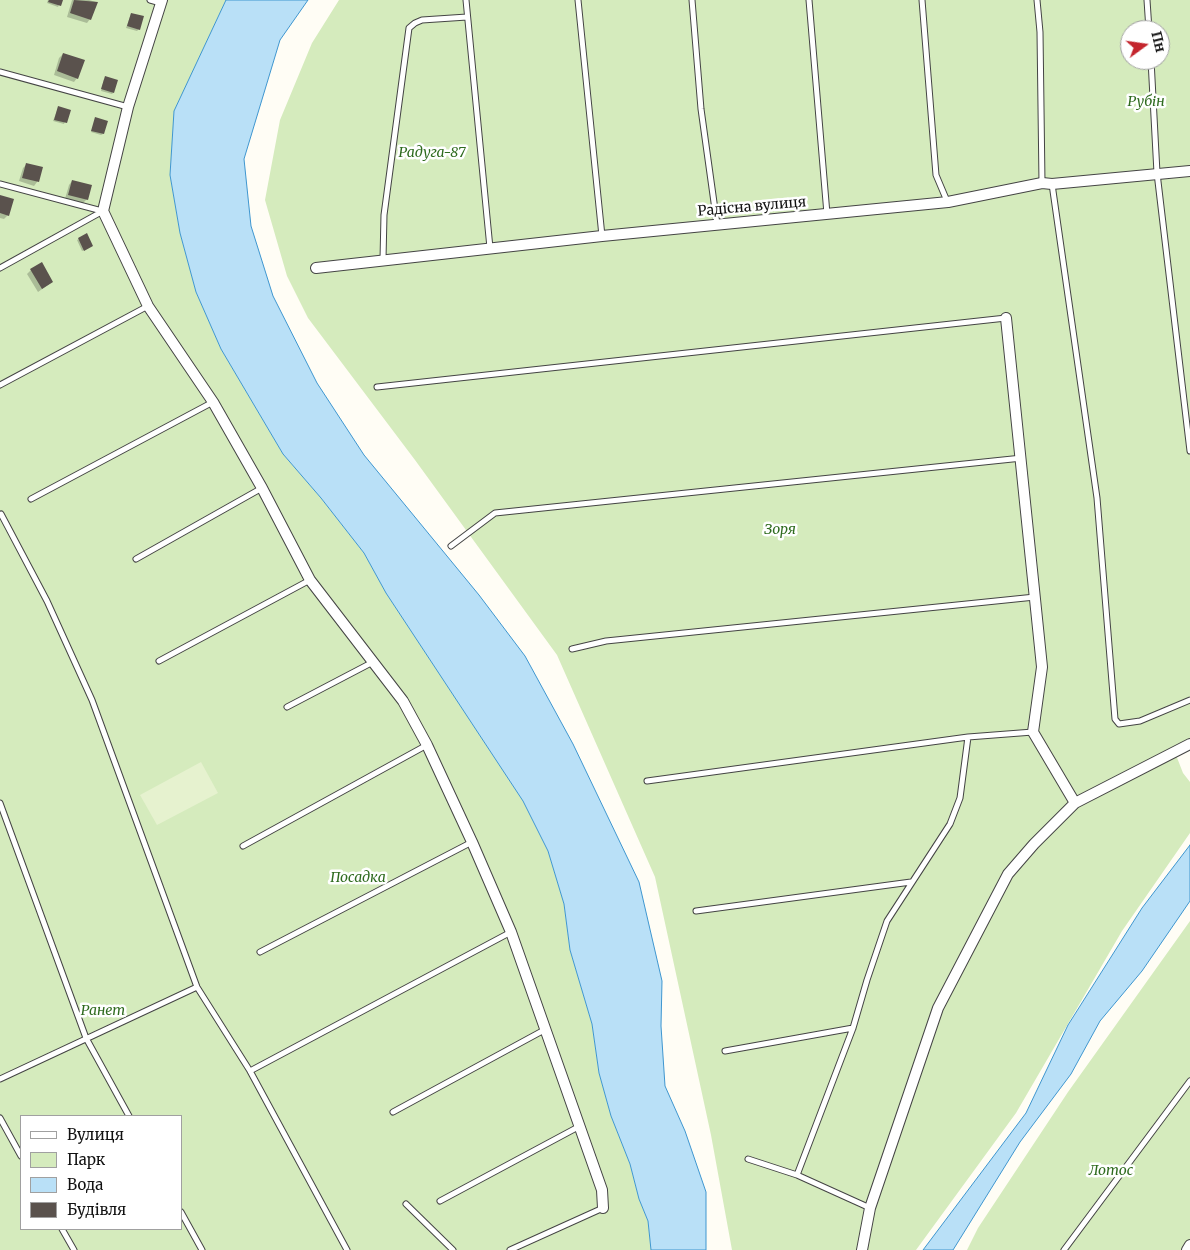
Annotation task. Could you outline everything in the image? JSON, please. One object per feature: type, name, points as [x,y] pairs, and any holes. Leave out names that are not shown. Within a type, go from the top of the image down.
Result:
[{"type":"street","points":[[161,2],[128,107],[102,211],[148,306],[213,402],[262,488],[310,580],[403,701],[427,745],[511,932],[602,1190],[603,1208]]},
{"type":"street","name":"Радісна вулиця","points":[[316,268],[602,236],[948,202],[1047,184],[1190,171]]},
{"type":"street","points":[[1006,318],[1022,458],[1042,667],[1033,732],[1075,803]]},
{"type":"street","points":[[862,1250],[870,1208],[938,1008],[1008,874],[1034,844],[1075,803],[1190,744]]},
{"type":"street","points":[[1187,1250],[1190,1245]]},
{"type":"lane","points":[[150,0],[161,2]]},
{"type":"lane","points":[[466,0],[490,248]]},
{"type":"lane","points":[[578,0],[602,236]]},
{"type":"lane","points":[[692,0],[701,110],[717,224]]},
{"type":"lane","points":[[809,0],[827,214]]},
{"type":"lane","points":[[922,0],[936,175],[948,202]]},
{"type":"lane","points":[[1037,0],[1047,184],[1096,498],[1115,719],[1119,724],[1140,721],[1190,700]]},
{"type":"lane","points":[[1147,0],[1148,20]]},
{"type":"lane","points":[[383,259],[384,215],[409,28],[415,22],[422,20],[467,16]]},
{"type":"lane","points":[[1152,70],[1157,174],[1190,450]]},
{"type":"lane","points":[[0,72],[128,107]]},
{"type":"lane","points":[[0,184],[102,211]]},
{"type":"lane","points":[[0,268],[102,211]]},
{"type":"lane","points":[[0,385],[148,306]]},
{"type":"lane","points":[[377,386],[1006,318]]},
{"type":"lane","points":[[31,499],[213,402]]},
{"type":"lane","points":[[451,546],[496,512],[1022,458]]},
{"type":"lane","points":[[136,559],[262,488]]},
{"type":"lane","points":[[1,514],[47,601],[92,700],[196,987],[250,1071],[347,1250]]},
{"type":"lane","points":[[159,661],[310,580]]},
{"type":"lane","points":[[572,649],[606,641],[1036,597]]},
{"type":"lane","points":[[287,707],[373,662]]},
{"type":"lane","points":[[647,780],[968,737],[1033,732]]},
{"type":"lane","points":[[797,1175],[853,1028],[887,921],[950,824],[960,798],[968,737]]},
{"type":"lane","points":[[243,846],[427,745]]},
{"type":"lane","points":[[0,803],[86,1038],[128,1115]]},
{"type":"lane","points":[[260,952],[472,842]]},
{"type":"lane","points":[[696,912],[911,882]]},
{"type":"lane","points":[[250,1071],[511,932]]},
{"type":"lane","points":[[0,1078],[196,987]]},
{"type":"lane","points":[[725,1051],[853,1028]]},
{"type":"lane","points":[[392,1112],[546,1029]]},
{"type":"lane","points":[[1064,1250],[1190,1081]]},
{"type":"lane","points":[[0,1118],[20,1154]]},
{"type":"lane","points":[[440,1201],[580,1126]]},
{"type":"lane","points":[[748,1160],[797,1175],[870,1208]]},
{"type":"lane","points":[[406,1204],[453,1250]]},
{"type":"lane","points":[[510,1250],[603,1208]]},
{"type":"lane","points":[[182,1214],[202,1250]]},
{"type":"lane","points":[[63,1230],[74,1250]]},
{"type":"green space","name":"Посадка","points":[[0,0],[226,0],[174,112],[170,175],[180,233],[196,292],[221,349],[283,454],[321,498],[364,553],[386,593],[523,801],[548,851],[564,904],[570,950],[592,1024],[599,1073],[611,1116],[630,1164],[639,1199],[648,1221],[651,1250],[0,1250]]},
{"type":"green space","points":[[339,0],[1190,0],[1190,748],[1176,755],[1183,773],[1190,782],[1190,833],[1122,931],[1016,1113],[916,1250],[732,1250],[711,1135],[655,877],[557,655],[415,460],[308,318],[287,276],[265,200],[280,120],[312,43]]},
{"type":"green space","points":[[201,762],[218,793],[157,825],[140,795]]},
{"type":"green space","name":"Лотос","points":[[1190,921],[1190,1250],[967,1250],[978,1228],[1068,1092]]},
{"type":"water","points":[[226,0],[308,0],[280,40],[244,159],[251,226],[273,296],[317,383],[364,455],[479,595],[525,656],[573,744],[639,882],[662,981],[661,1026],[665,1086],[685,1131],[706,1192],[706,1250],[651,1250],[648,1221],[639,1199],[630,1164],[611,1116],[599,1073],[592,1024],[570,950],[564,904],[548,851],[523,801],[386,593],[364,553],[321,498],[283,454],[221,349],[196,292],[180,233],[170,175],[174,111]]},
{"type":"water","points":[[1190,845],[1190,901],[1142,971],[1100,1021],[1071,1074],[1020,1142],[953,1250],[923,1250],[1026,1113],[1068,1025],[1142,908]]},
{"type":"building","points":[[49,0],[63,0],[61,6],[48,2]]},
{"type":"building","points":[[74,0],[98,2],[91,20],[70,13]]},
{"type":"building","points":[[131,13],[144,16],[140,30],[127,26]]},
{"type":"building","points":[[63,53],[85,60],[78,79],[57,71]]},
{"type":"building","points":[[105,76],[118,80],[114,93],[101,89]]},
{"type":"building","points":[[58,106],[71,110],[67,123],[54,120]]},
{"type":"building","points":[[95,117],[108,121],[104,134],[91,131]]},
{"type":"building","points":[[26,163],[43,167],[39,182],[22,178]]},
{"type":"building","points":[[72,180],[92,185],[88,200],[68,195]]},
{"type":"building","points":[[0,195],[14,199],[9,216],[0,213]]},
{"type":"building","points":[[87,233],[93,246],[84,251],[78,238]]},
{"type":"building","points":[[42,262],[53,282],[42,289],[30,269]]},
{"type":"park label","name":"Рубін","points":[[1146,102]]},
{"type":"park label","name":"Радуга-87","points":[[432,153]]},
{"type":"park label","name":"Зоря","points":[[780,530]]},
{"type":"park label","name":"Ранет","points":[[103,1011]]}]
